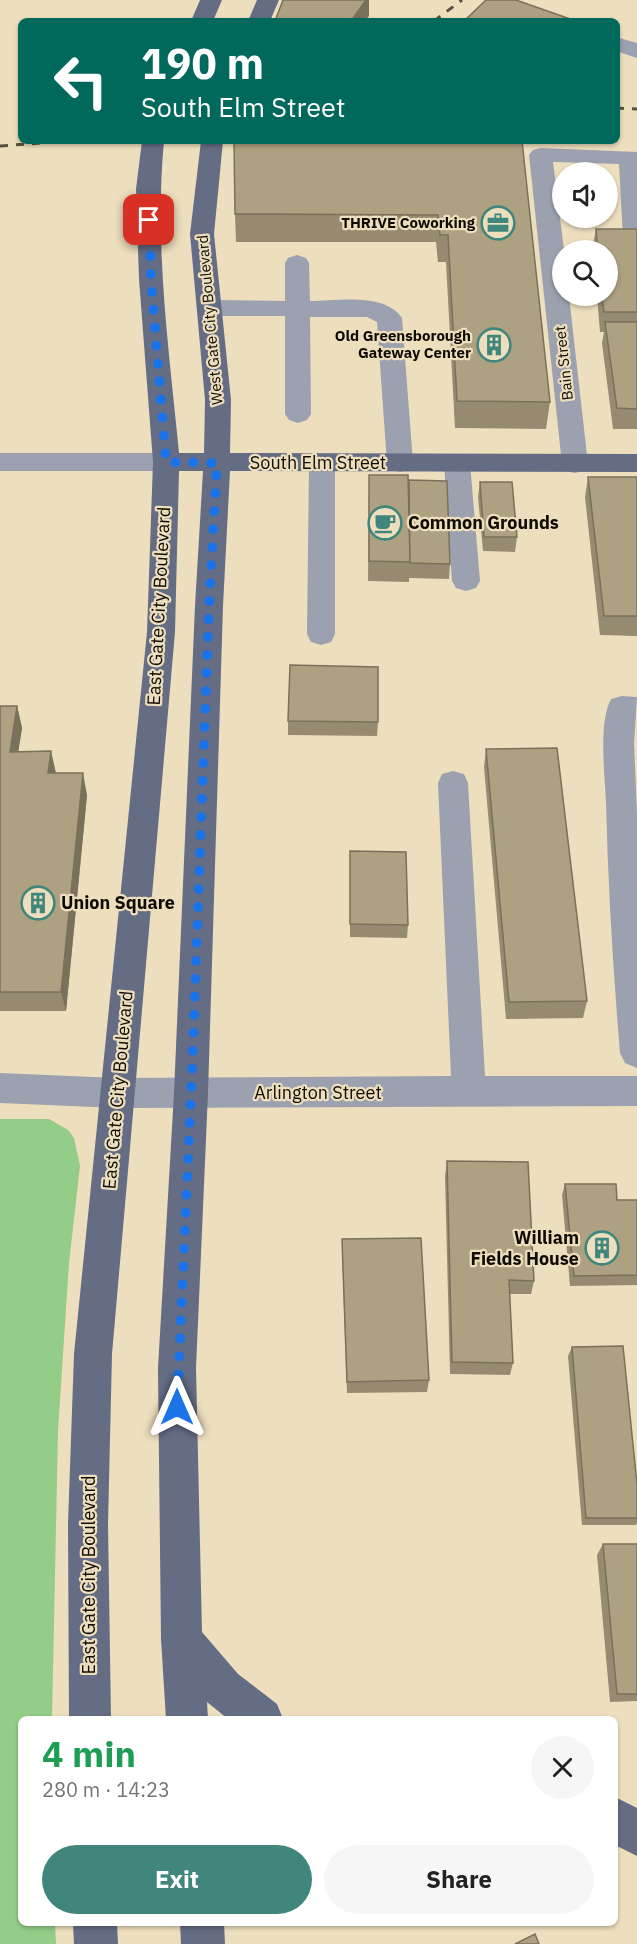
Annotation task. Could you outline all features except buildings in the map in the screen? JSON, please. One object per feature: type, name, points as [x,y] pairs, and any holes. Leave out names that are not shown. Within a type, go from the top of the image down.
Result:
[{"type":"main road","points":[[203,18],[211,0]]},
{"type":"main road","points":[[259,18],[268,0]]},
{"type":"main road","points":[[153,144],[148,189],[151,279],[166,462]]},
{"type":"main road","name":"West Gate City Boulevard","points":[[212,144],[201,234],[218,400],[217,463]]},
{"type":"main road","name":"South Elm Street","points":[[166,462],[637,463]]},
{"type":"main road","name":"East Gate City Boulevard","points":[[90,1716],[88,1524],[93,1354],[161,632],[166,462]]},
{"type":"main road","points":[[187,1716],[182,1639],[177,1368],[191,1093],[209,606],[217,463]]},
{"type":"main road","points":[[182,1639],[223,1689],[258,1716]]},
{"type":"main road","points":[[618,1821],[637,1834]]},
{"type":"main road","points":[[95,1926],[96,1944]]},
{"type":"street","points":[[620,45],[637,51]]},
{"type":"street","name":"Bain Street","points":[[575,464],[541,155],[630,157],[635,238]]},
{"type":"street","points":[[297,263],[298,414]]},
{"type":"street","points":[[209,308],[371,309],[390,318],[400,463]]},
{"type":"street","name":"South Elm Street","points":[[0,462],[166,462]]},
{"type":"street","points":[[321,634],[322,463]]},
{"type":"street","points":[[456,463],[466,581]]},
{"type":"street","points":[[637,708],[622,707],[619,744],[626,938],[637,1053]]},
{"type":"street","points":[[453,783],[469,1091]]},
{"type":"street","name":"Arlington Street","points":[[0,1088],[117,1093],[637,1091]]},
{"type":"green space","points":[[0,1119],[49,1119],[68,1130],[74,1138],[80,1166],[69,1263],[58,1431],[52,1716],[18,1716],[18,1926],[55,1926],[56,1944],[0,1944]]},
{"type":"railway","points":[[438,18],[462,0]]},
{"type":"railway","points":[[620,108],[637,109]]},
{"type":"railway","points":[[0,146],[28,144]]},
{"type":"place","name":"THRIVE Coworking","points":[[498,223]]},
{"type":"place","name":"Old Greensborough Gateway Center","points":[[494,345]]},
{"type":"place","name":"Common Grounds","points":[[385,523]]},
{"type":"place","name":"Union Square","points":[[38,903]]},
{"type":"place","name":"William Fields House","points":[[602,1248]]},
{"type":"route","points":[[149,220],[151,279],[166,462],[217,463],[209,606],[177,1407]]}]
